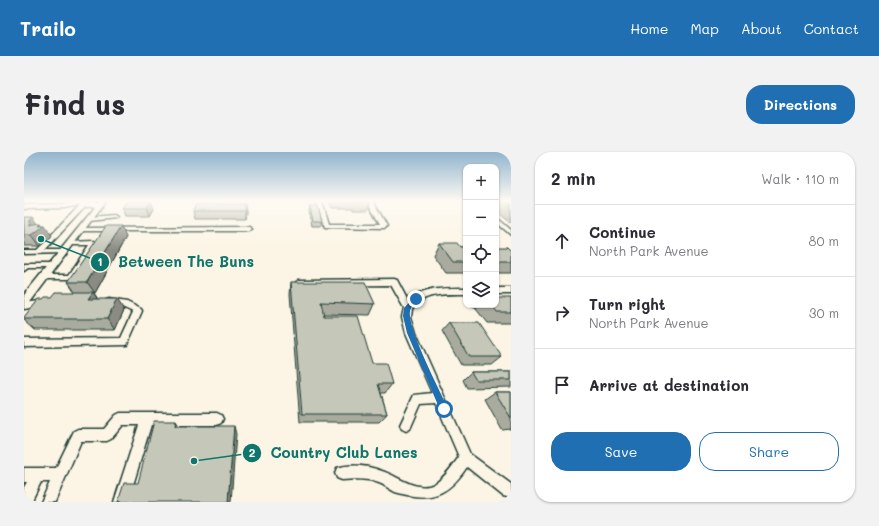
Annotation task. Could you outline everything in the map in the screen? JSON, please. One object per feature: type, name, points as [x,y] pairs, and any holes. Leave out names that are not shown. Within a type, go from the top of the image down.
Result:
[{"type":"main road","points":[[24,302],[89,219]]},
{"type":"street","points":[[39,252],[71,217]]},
{"type":"street","points":[[89,219],[110,217]]},
{"type":"street","points":[[324,217],[327,226],[384,226],[379,217]]},
{"type":"street","points":[[499,222],[510,232]]},
{"type":"street","points":[[81,230],[249,229]]},
{"type":"street","points":[[44,277],[71,277],[94,243],[70,244]]},
{"type":"street","points":[[24,252],[63,252]]},
{"type":"street","points":[[24,269],[26,266],[53,266]]},
{"type":"street","points":[[293,282],[394,282],[408,308]]},
{"type":"street","points":[[463,291],[430,292],[416,299],[408,308],[406,316],[411,333],[466,458],[508,491],[511,491]]},
{"type":"street","points":[[499,291],[511,291]]},
{"type":"street","points":[[24,343],[124,342],[138,311],[124,304],[98,301]]},
{"type":"street","points":[[24,306],[60,302]]},
{"type":"street","points":[[406,425],[418,398],[439,398]]},
{"type":"street","points":[[48,502],[78,435],[107,435],[120,419],[217,419]]},
{"type":"street","points":[[121,502],[147,419]]},
{"type":"street","points":[[342,472],[379,476],[410,490],[426,494],[434,492],[451,480],[466,458]]},
{"type":"street","points":[[24,502],[31,475],[60,475]]},
{"type":"building","points":[[24,217],[33,217],[29,222],[33,222],[29,225],[41,223],[39,225],[45,225],[32,235],[24,235]]},
{"type":"building","points":[[312,217],[321,217],[322,221],[313,221]]},
{"type":"building","points":[[106,226],[121,226],[87,282],[68,282]]},
{"type":"building","points":[[439,243],[457,243],[460,247],[463,247],[463,262],[453,262]]},
{"type":"building","points":[[499,247],[507,247],[511,251],[511,262],[499,262]]},
{"type":"building","points":[[291,282],[365,282],[375,304],[321,302],[324,316],[358,316],[372,363],[386,363],[392,384],[378,384],[387,414],[302,414]]},
{"type":"building","points":[[56,292],[93,292],[88,299],[117,299],[107,319],[24,319],[39,299],[52,297]]},
{"type":"building","points":[[499,298],[511,298],[511,312],[497,312],[494,308],[499,308]]},
{"type":"building","points":[[449,323],[479,323],[502,357],[469,357]]},
{"type":"building","points":[[471,372],[511,372],[511,380],[476,380]]},
{"type":"building","points":[[495,392],[511,392],[511,418]]},
{"type":"building","points":[[154,421],[176,421],[175,426],[234,426],[228,502],[118,502],[124,483],[138,483]]},
{"type":"place","name":"Between The Buns","points":[[41,239]]},
{"type":"place","name":"Country Club Lanes","points":[[194,461]]},
{"type":"route","points":[[416,299],[408,308],[406,316],[411,333],[444,409]]}]
